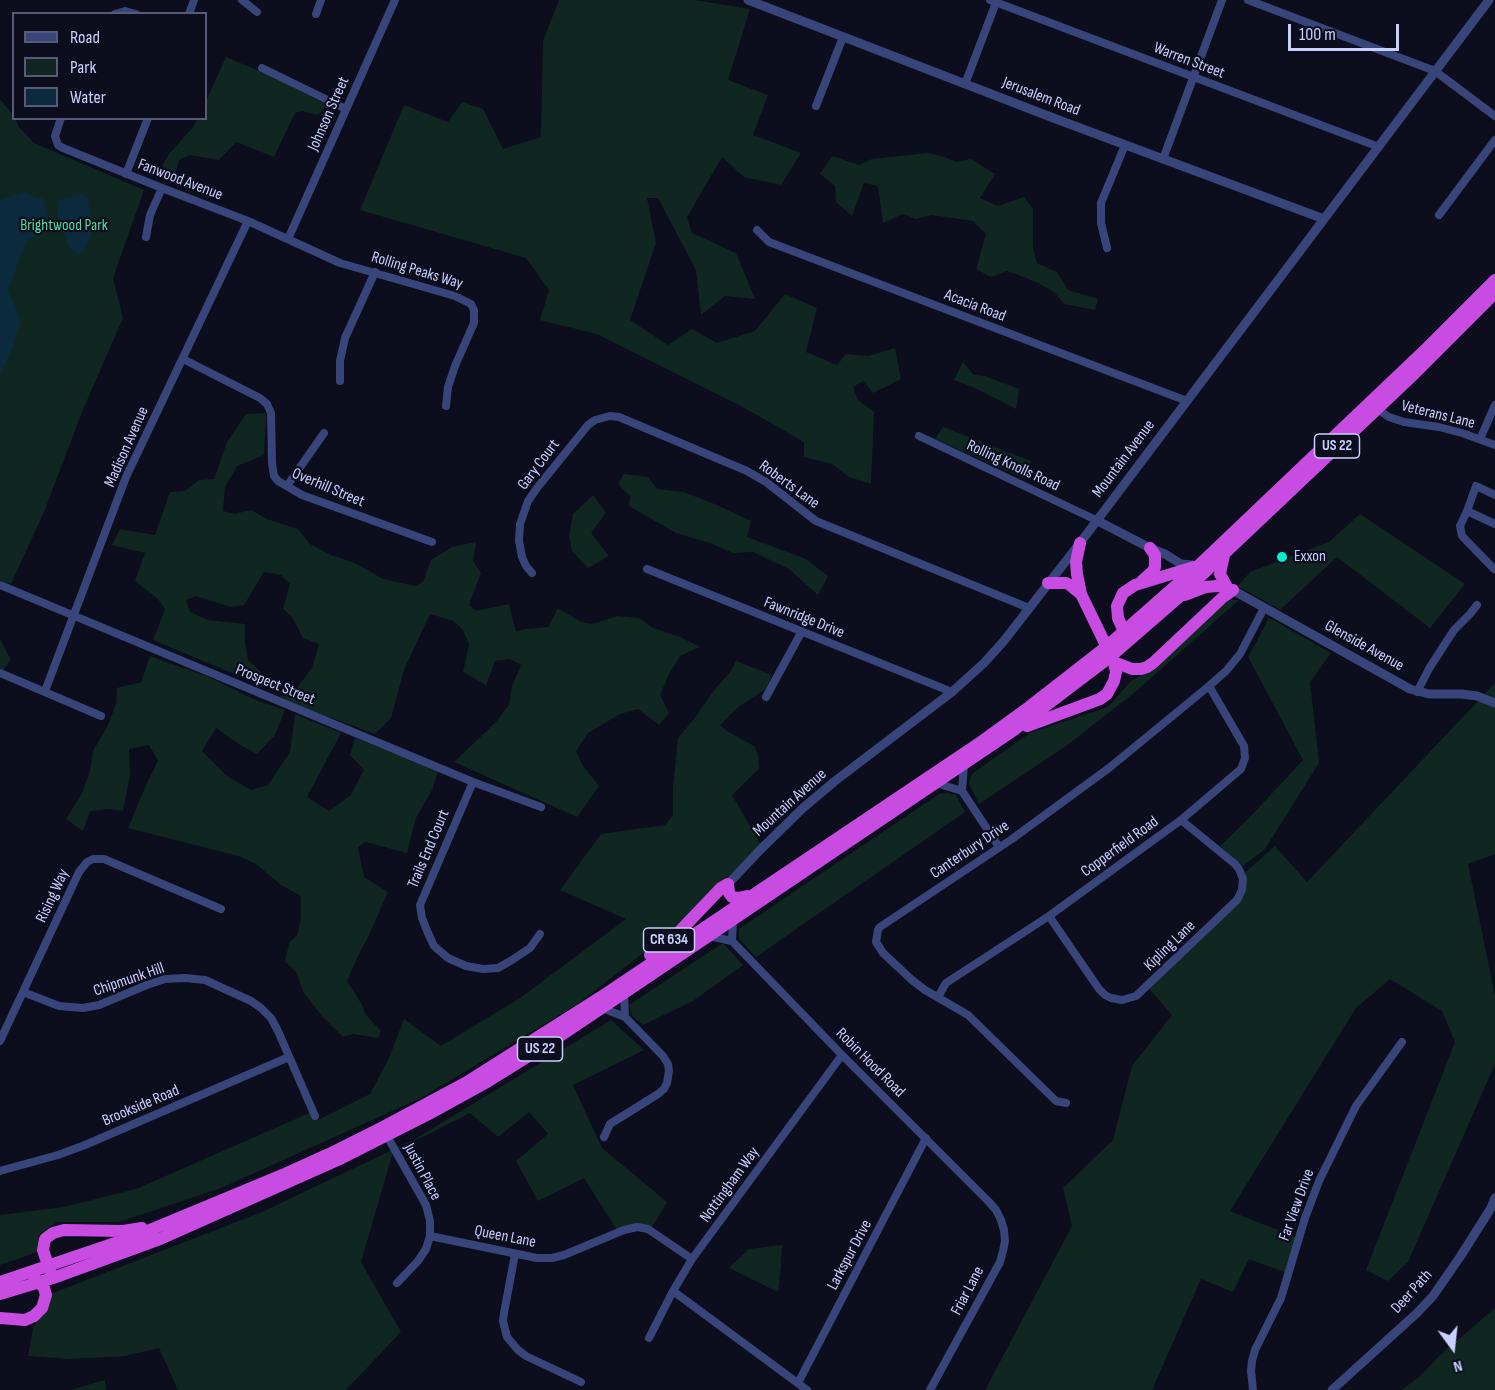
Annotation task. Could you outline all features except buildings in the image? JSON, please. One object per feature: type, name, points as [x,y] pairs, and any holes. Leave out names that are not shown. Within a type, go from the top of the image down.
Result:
[{"type":"highway","name":"US 22","points":[[0,1294],[39,1282],[50,1272],[286,1173],[383,1127],[467,1082],[607,993],[978,744],[1029,707],[1110,655],[1125,631],[1198,566],[1495,280]]},
{"type":"highway","name":"US 22","points":[[0,1282],[30,1272],[50,1272],[160,1239],[291,1182],[387,1136],[487,1082],[545,1046],[1014,730],[1110,655],[1139,632],[1224,554],[1495,293]]},
{"type":"highway","points":[[1014,730],[1100,699],[1113,685],[1116,672],[1081,594],[1076,562],[1080,543]]},
{"type":"highway","points":[[1139,584],[1153,572],[1155,567],[1155,555],[1150,548]]},
{"type":"highway","points":[[1224,554],[1220,574],[1230,589]]},
{"type":"highway","points":[[1139,632],[1130,634],[1125,631],[1118,618],[1117,606],[1126,590],[1198,566]]},
{"type":"highway","points":[[1048,583],[1066,583],[1081,594]]},
{"type":"highway","points":[[1178,597],[1206,587],[1216,586],[1230,589]]},
{"type":"highway","points":[[1110,655],[1132,669],[1148,667],[1230,589]]},
{"type":"highway","points":[[728,884],[730,896],[735,898],[756,892]]},
{"type":"highway","name":"CR 634","points":[[607,993],[679,932],[721,888],[728,884]]},
{"type":"highway","points":[[50,1272],[43,1250],[44,1242],[53,1233],[64,1230],[123,1231],[167,1224]]},
{"type":"highway","points":[[0,1318],[21,1321],[34,1316],[42,1308],[46,1295],[44,1288],[30,1272]]},
{"type":"street","points":[[242,0],[257,12]]},
{"type":"street","points":[[316,14],[321,0]]},
{"type":"street","name":"Johnson Street","points":[[288,239],[395,0]]},
{"type":"street","points":[[1163,159],[1222,0]]},
{"type":"street","points":[[1248,0],[1436,72],[1495,116]]},
{"type":"street","points":[[1489,0],[1495,5]]},
{"type":"street","name":"Mountain Avenue","points":[[728,884],[803,808],[952,692],[1003,642],[1489,0]]},
{"type":"street","name":"Jerusalem Road","points":[[755,1],[965,84],[1324,219]]},
{"type":"street","points":[[965,84],[994,1]]},
{"type":"street","name":"Warren Street","points":[[994,1],[1379,147]]},
{"type":"street","points":[[816,106],[843,37]]},
{"type":"street","points":[[262,68],[346,109]]},
{"type":"street","name":"Fanwood Avenue","points":[[60,120],[55,136],[58,145],[63,148],[288,239]]},
{"type":"street","points":[[126,174],[147,120]]},
{"type":"street","points":[[1439,215],[1495,140]]},
{"type":"street","points":[[1107,248],[1101,223],[1101,203],[1125,145]]},
{"type":"street","points":[[146,237],[150,215],[162,188]]},
{"type":"street","name":"Madison Avenue","points":[[45,691],[126,477],[248,221]]},
{"type":"street","name":"Acacia Road","points":[[756,230],[769,242],[1187,401]]},
{"type":"street","name":"Rolling Peaks Way","points":[[288,239],[340,262],[455,296],[471,304],[474,310],[474,323],[455,366],[448,387],[446,406]]},
{"type":"street","points":[[340,381],[340,361],[345,338],[375,272]]},
{"type":"street","name":"Overhill Street","points":[[183,359],[260,398],[267,404],[271,413],[272,463],[274,476],[278,481],[302,495],[432,542]]},
{"type":"street","points":[[1480,439],[1495,405]]},
{"type":"street","name":"Veterans Lane","points":[[1377,409],[1389,417],[1404,422],[1439,427],[1495,445]]},
{"type":"street","name":"Roberts Lane","points":[[600,418],[619,417],[747,471],[766,482],[816,521],[1029,608]]},
{"type":"street","name":"Gary Court","points":[[532,573],[526,566],[520,549],[520,524],[524,509],[537,488],[581,432],[594,420],[600,418]]},
{"type":"street","points":[[286,486],[324,432]]},
{"type":"street","name":"Rolling Knolls Road","points":[[919,436],[1096,520]]},
{"type":"street","points":[[1495,495],[1476,486],[1460,526],[1462,536],[1495,569]]},
{"type":"street","points":[[1467,511],[1495,524]]},
{"type":"street","points":[[1096,520],[1181,564],[1198,566]]},
{"type":"street","name":"Fawnridge Drive","points":[[647,569],[952,692]]},
{"type":"street","name":"Prospect Street","points":[[0,585],[473,782],[541,807]]},
{"type":"street","name":"Glenside Avenue","points":[[1230,589],[1410,689],[1429,694],[1477,696],[1495,703]]},
{"type":"street","points":[[1417,692],[1454,630],[1477,605]]},
{"type":"street","name":"Canterbury Drive","points":[[1066,1103],[1056,1101],[968,1015],[912,980],[883,953],[876,942],[878,930],[1109,768],[1209,686],[1240,654],[1264,608]]},
{"type":"street","points":[[766,697],[802,631]]},
{"type":"street","points":[[0,673],[99,715]]},
{"type":"street","name":"Copperfield Road","points":[[938,997],[946,983],[1049,916],[1180,820],[1237,773],[1244,764],[1244,746],[1209,686]]},
{"type":"street","points":[[964,764],[962,791],[999,847]]},
{"type":"street","name":"Trails End Court","points":[[473,782],[420,905],[428,933],[435,946],[448,958],[466,966],[483,969],[498,968],[512,960],[530,948],[540,934]]},
{"type":"street","points":[[936,783],[962,791]]},
{"type":"street","name":"Kipling Lane","points":[[1049,916],[1105,995],[1122,1000],[1136,996],[1238,900],[1242,890],[1243,879],[1235,864],[1180,820]]},
{"type":"street","name":"Rising Way","points":[[0,1041],[82,866],[93,859],[104,859],[220,909]]},
{"type":"street","points":[[709,936],[732,941],[733,920]]},
{"type":"street","name":"Robin Hood Road","points":[[732,941],[989,1202]]},
{"type":"street","name":"Chipmunk Hill","points":[[23,992],[59,1006],[83,1008],[99,1005],[165,979],[206,980],[243,996],[261,1008],[275,1024],[315,1116]]},
{"type":"street","points":[[624,993],[624,1017]]},
{"type":"street","points":[[602,1008],[624,1017],[663,1056],[669,1071],[664,1089],[610,1124],[604,1137]]},
{"type":"street","name":"Far View Drive","points":[[1253,1390],[1251,1371],[1255,1350],[1281,1298],[1297,1242],[1319,1181],[1356,1106],[1402,1042]]},
{"type":"street","name":"Nottingham Way","points":[[649,1338],[692,1259],[842,1055]]},
{"type":"street","name":"Brookside Road","points":[[0,1171],[58,1155],[84,1145],[289,1057]]},
{"type":"street","name":"Justin Place","points":[[387,1136],[426,1205],[430,1221],[430,1236]]},
{"type":"street","name":"Larkspur Drive","points":[[798,1383],[926,1138]]},
{"type":"street","name":"Deer Path","points":[[1332,1390],[1433,1296],[1460,1257],[1495,1198]]},
{"type":"street","name":"Friar Lane","points":[[930,1390],[1000,1262],[1005,1236],[1001,1220],[989,1202]]},
{"type":"street","name":"Queen Lane","points":[[430,1236],[537,1258],[552,1258],[637,1227],[648,1229],[692,1259]]},
{"type":"street","points":[[397,1283],[418,1262],[426,1249],[430,1236]]},
{"type":"street","points":[[515,1254],[503,1321],[507,1337],[526,1356],[581,1382]]},
{"type":"street","points":[[673,1291],[807,1390]]},
{"type":"green space","points":[[559,0],[694,0],[750,9],[728,80],[768,95],[753,135],[801,153],[781,185],[744,177],[722,157],[687,217],[692,233],[736,253],[755,299],[725,296],[701,315],[696,270],[658,198],[647,198],[656,243],[630,320],[668,345],[692,329],[717,343],[755,331],[785,294],[817,308],[806,352],[837,365],[846,354],[868,356],[895,348],[901,379],[873,393],[863,381],[853,387],[858,400],[874,412],[871,484],[849,477],[832,464],[804,457],[804,442],[741,406],[597,334],[540,320],[549,290],[526,258],[360,210],[404,105],[448,122],[462,102],[483,109],[503,149],[541,137],[543,41]]},
{"type":"green space","points":[[226,57],[264,73],[327,105],[318,115],[302,111],[295,113],[274,157],[236,142],[219,160],[190,155],[179,160],[172,183],[156,177],[169,154],[197,120],[207,120],[207,99]]},
{"type":"green space","name":"Brightwood Park","points":[[0,99],[12,114],[12,120],[16,120],[18,126],[34,143],[144,190],[113,278],[123,318],[82,412],[44,512],[11,584],[0,580]]},
{"type":"green space","points":[[927,153],[957,162],[971,159],[995,174],[980,198],[998,206],[1024,197],[1033,209],[1033,249],[1037,263],[1057,272],[1068,290],[1098,299],[1095,310],[1064,304],[1054,292],[1007,271],[991,277],[976,269],[986,234],[973,221],[932,215],[916,219],[903,214],[883,223],[878,186],[864,183],[852,216],[836,202],[835,186],[820,174],[832,156],[859,165],[872,159]]},
{"type":"green space","points":[[963,362],[974,375],[985,376],[1019,389],[1016,409],[954,380]]},
{"type":"green space","points":[[266,413],[264,455],[237,466],[225,487],[223,511],[235,514],[251,510],[267,519],[298,529],[310,544],[331,555],[357,564],[383,579],[415,586],[423,582],[431,560],[452,547],[476,542],[473,561],[481,573],[469,605],[476,611],[509,604],[516,632],[548,627],[558,608],[581,622],[592,624],[617,616],[639,618],[653,628],[700,647],[680,656],[669,674],[660,695],[669,713],[659,725],[638,709],[620,714],[588,733],[576,751],[583,766],[599,786],[577,817],[454,762],[495,723],[509,705],[512,686],[521,665],[510,659],[495,661],[486,685],[463,672],[469,644],[463,630],[454,621],[430,614],[404,670],[391,718],[375,734],[277,698],[295,690],[312,668],[319,644],[303,638],[292,617],[283,609],[290,584],[281,575],[264,572],[244,605],[230,607],[196,596],[186,600],[190,612],[208,620],[245,624],[248,660],[262,673],[258,684],[153,640],[165,609],[158,599],[135,581],[145,553],[112,545],[120,529],[155,535],[170,492],[185,491],[199,480],[214,479],[227,442],[246,414]]},
{"type":"green space","points":[[943,427],[1031,461],[1025,479],[935,439]]},
{"type":"green space","points":[[624,474],[648,477],[657,489],[684,492],[751,521],[747,537],[806,559],[828,576],[818,595],[789,569],[753,552],[733,553],[710,543],[676,533],[629,506],[630,496],[618,484]]},
{"type":"green space","points":[[593,495],[606,513],[591,533],[609,556],[588,568],[572,551],[569,536],[573,514]]},
{"type":"green space","points":[[1360,514],[1465,584],[1430,628],[1337,557],[1280,610],[1238,586],[1250,572],[1329,542]]},
{"type":"green space","points":[[1231,600],[1239,600],[1134,693],[1066,746],[979,804],[969,784],[973,773],[1030,733],[1108,707],[1131,681],[1151,670]]},
{"type":"green space","points":[[1268,618],[1331,653],[1310,682],[1319,763],[1265,849],[1243,866],[1220,846],[1303,760],[1248,657]]},
{"type":"green space","points":[[0,639],[11,660],[0,674]]},
{"type":"green space","points":[[150,656],[211,678],[253,699],[285,710],[275,735],[257,754],[216,728],[202,751],[227,776],[251,790],[268,785],[290,752],[295,714],[341,733],[307,797],[329,811],[351,795],[364,770],[350,755],[355,738],[438,772],[432,790],[416,818],[407,853],[366,842],[358,847],[364,877],[388,892],[347,981],[366,1015],[381,1031],[378,1038],[353,1034],[343,1037],[321,1015],[304,993],[296,972],[285,962],[289,943],[298,934],[301,896],[281,885],[256,864],[238,856],[128,828],[158,761],[149,745],[129,749],[130,775],[123,811],[109,809],[90,811],[83,831],[66,819],[82,793],[90,771],[93,751],[108,725],[116,704],[117,688],[141,682]]},
{"type":"green space","points":[[736,661],[772,675],[766,689],[738,707],[720,725],[754,746],[758,754],[759,769],[732,795],[761,845],[676,928],[576,1005],[421,1098],[221,1188],[119,1222],[57,1222],[39,1235],[37,1252],[0,1265],[0,1215],[64,1207],[136,1189],[314,1111],[318,1120],[370,1094],[389,1058],[404,1019],[441,1046],[520,998],[626,919],[560,890],[601,834],[665,825],[673,815],[673,787],[678,738],[731,671]]},
{"type":"green space","points":[[1495,683],[1495,854],[1468,864],[1495,996],[1495,1064],[1408,1262],[1388,1281],[1366,1270],[1455,1042],[1442,1011],[1390,979],[1356,1008],[1230,1211],[1298,1238],[1289,1274],[1249,1259],[1233,1292],[1201,1279],[1152,1390],[985,1390],[1072,1226],[1063,1188],[1113,1140],[1132,1066],[1172,1015],[1144,983],[1237,899],[1239,878],[1275,846],[1307,882]]},
{"type":"green space","points":[[939,794],[956,795],[965,812],[756,957],[739,939],[739,929]]},
{"type":"green space","points":[[723,943],[743,965],[693,1001],[643,1025],[632,1016],[629,1005]]},
{"type":"green space","points":[[611,1020],[644,1050],[573,1085],[602,1148],[667,1202],[649,1232],[634,1227],[617,1230],[584,1178],[538,1201],[516,1161],[548,1134],[529,1112],[498,1137],[470,1113],[393,1152],[361,1262],[401,1332],[346,1390],[178,1390],[159,1348],[125,1356],[70,1359],[28,1356],[33,1328],[48,1295],[262,1212],[415,1139]]},
{"type":"green space","points":[[782,1245],[778,1292],[729,1268],[749,1249]]},
{"type":"green space","points":[[1495,1308],[1495,1390],[1402,1390],[1420,1376],[1439,1356]]},
{"type":"green space","points":[[105,1380],[106,1390],[71,1390]]},
{"type":"water","points":[[26,192],[44,199],[48,218],[39,233],[26,242],[8,290],[21,320],[12,349],[0,375],[0,200]]},
{"type":"water","points":[[81,194],[88,199],[94,230],[82,254],[73,251],[69,246],[57,213],[58,200]]},
{"type":"place","name":"Exxon","points":[[1282,557]]}]
